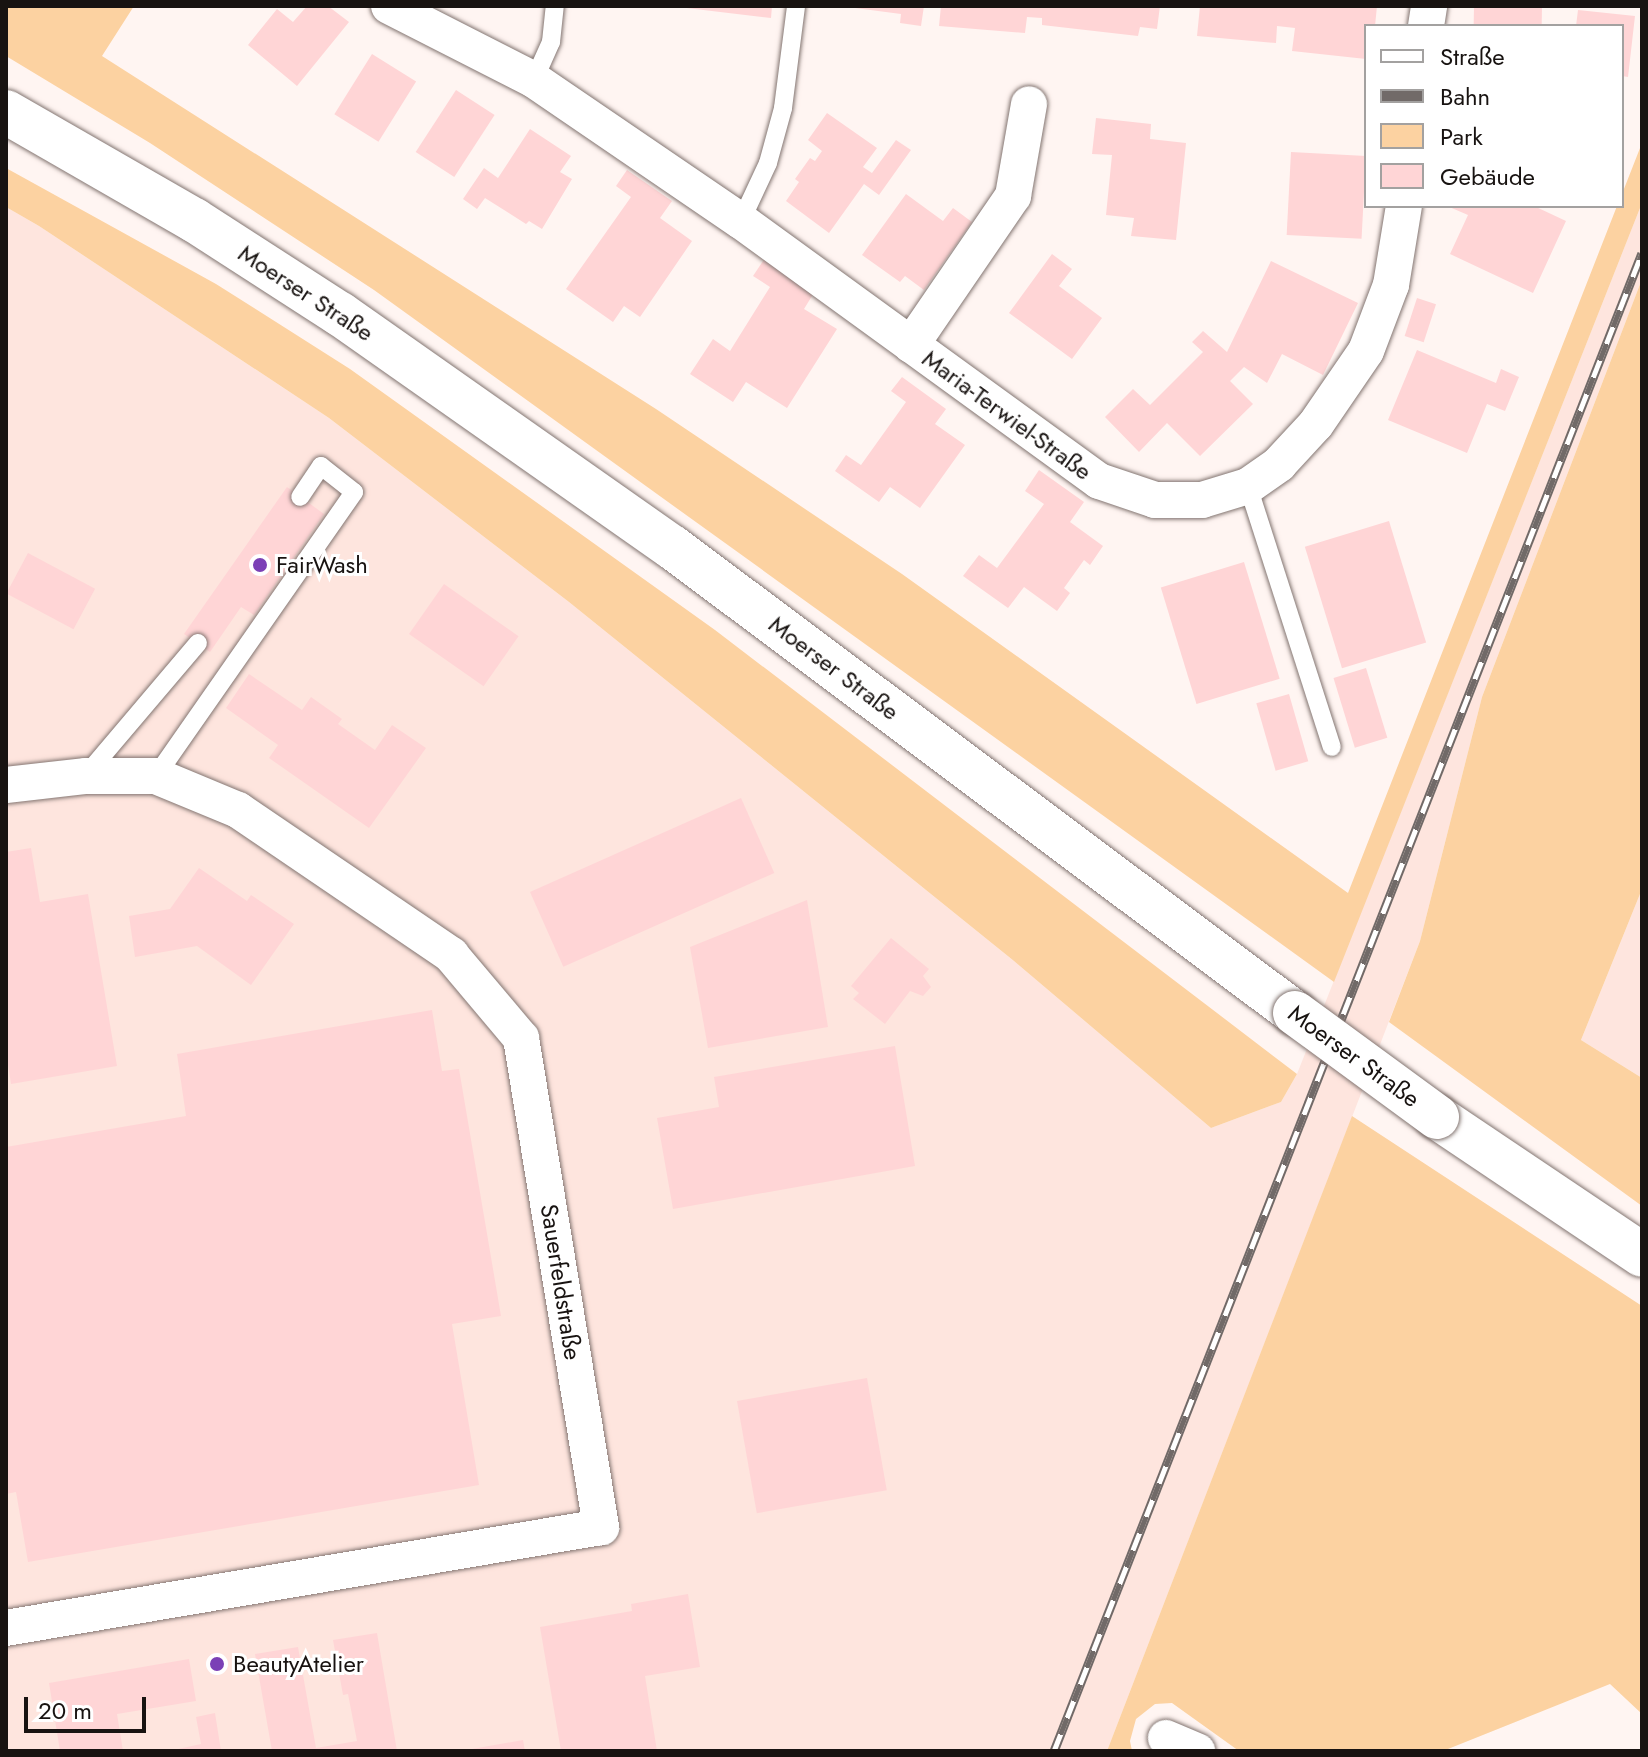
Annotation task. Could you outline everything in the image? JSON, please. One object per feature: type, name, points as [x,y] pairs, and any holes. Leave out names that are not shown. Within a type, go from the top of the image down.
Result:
[{"type":"main road","name":"Moerser Straße","points":[[6,112],[194,220],[340,314],[672,547],[1437,1117],[1642,1255]]},
{"type":"street","name":"Maria-Terwiel-Straße","points":[[389,6],[534,80],[741,221],[1099,481],[1155,500],[1202,500],[1248,486],[1279,464],[1316,424],[1366,351],[1391,285],[1404,208]]},
{"type":"street","name":"Maria-Terwiel-Straße","points":[[911,345],[1013,196],[1029,104]]},
{"type":"street","name":"Sauerfeldstraße","points":[[6,785],[86,776],[156,776],[238,810],[451,955],[521,1038],[601,1527],[6,1628]]},
{"type":"lane","points":[[534,80],[551,42],[555,6]]},
{"type":"lane","points":[[741,221],[768,163],[783,108],[796,6]]},
{"type":"lane","points":[[156,776],[354,492],[321,466],[300,497]]},
{"type":"lane","points":[[1248,486],[1332,747]]},
{"type":"lane","points":[[86,776],[198,643]]},
{"type":"shaded area","points":[[1642,203],[1642,279],[1482,697],[1420,941],[1107,1751],[6,1751],[6,207],[329,418],[569,602],[1014,961],[1211,1128],[1281,1102],[1297,1074]]},
{"type":"shaded area","points":[[1642,889],[1642,1078],[1581,1040]]},
{"type":"green space","points":[[6,6],[134,6],[102,56],[656,409],[902,574],[1348,893],[1616,208],[1624,208],[1624,189],[1642,143],[1642,203],[1334,982],[374,290],[150,143],[6,56]]},
{"type":"green space","points":[[6,168],[216,284],[350,369],[715,630],[1297,1074],[1281,1102],[1211,1128],[1014,961],[569,602],[329,418],[6,207]]},
{"type":"green space","points":[[1642,279],[1642,889],[1581,1040],[1642,1078],[1642,1206],[1389,1022],[1420,941],[1482,697]]},
{"type":"green space","points":[[1352,1116],[1642,1306],[1642,1714],[1610,1684],[1443,1751],[1239,1751],[1172,1703],[1155,1704],[1136,1719],[1130,1741],[1132,1751],[1107,1751]]},
{"type":"building","points":[[307,6],[328,6],[349,22],[297,86],[248,45],[277,9],[293,22]]},
{"type":"building","points":[[670,6],[772,6],[771,18]]},
{"type":"building","points":[[840,6],[924,6],[921,26],[900,23],[901,14]]},
{"type":"building","points":[[941,6],[1160,6],[1157,29],[1140,27],[1138,36],[1042,25],[1042,18],[1027,17],[1025,33],[939,26]]},
{"type":"building","points":[[1200,6],[1377,6],[1375,24],[1364,24],[1364,59],[1292,51],[1295,28],[1277,26],[1276,43],[1197,36]]},
{"type":"building","points":[[1474,6],[1542,7],[1542,24],[1474,24]]},
{"type":"building","points":[[1578,10],[1635,16],[1628,77],[1624,76],[1624,24],[1576,24]]},
{"type":"building","points":[[372,54],[416,82],[378,142],[334,114]]},
{"type":"building","points":[[456,90],[495,115],[454,177],[416,152]]},
{"type":"building","points":[[827,113],[877,148],[863,167],[872,173],[896,140],[911,150],[879,195],[864,184],[829,233],[786,201],[799,182],[795,179],[810,158],[815,161],[822,151],[808,140]]},
{"type":"building","points":[[1096,118],[1151,124],[1150,139],[1186,143],[1176,240],[1131,236],[1134,218],[1106,215],[1112,155],[1092,154]]},
{"type":"building","points":[[530,129],[571,156],[560,172],[572,179],[542,229],[529,221],[526,224],[485,198],[477,209],[463,199],[484,168],[498,178]]},
{"type":"building","points":[[1291,152],[1364,156],[1362,239],[1287,235]]},
{"type":"building","points":[[627,170],[672,201],[660,218],[692,241],[640,317],[624,306],[613,322],[566,289],[631,197],[616,186]]},
{"type":"building","points":[[906,194],[943,221],[953,208],[972,222],[924,290],[905,276],[900,282],[862,255]]},
{"type":"building","points":[[1452,208],[1538,208],[1566,221],[1533,293],[1450,254],[1468,215]]},
{"type":"building","points":[[1052,254],[1072,269],[1059,286],[1102,318],[1072,359],[1009,313]]},
{"type":"building","points":[[765,258],[815,291],[804,309],[837,329],[787,408],[746,382],[733,402],[690,374],[713,339],[730,351],[770,287],[753,276]]},
{"type":"building","points":[[1271,261],[1358,303],[1323,375],[1282,354],[1267,383],[1244,367],[1230,381],[1253,404],[1200,456],[1167,423],[1139,452],[1105,417],[1133,389],[1150,405],[1203,352],[1192,342],[1203,331],[1227,352]]},
{"type":"building","points":[[1417,298],[1436,304],[1424,342],[1405,336]]},
{"type":"building","points":[[1417,350],[1496,383],[1501,369],[1519,377],[1505,411],[1487,404],[1467,453],[1388,420]]},
{"type":"building","points":[[902,377],[946,409],[935,424],[965,445],[920,508],[890,487],[879,502],[835,471],[846,455],[861,465],[906,402],[891,391]]},
{"type":"building","points":[[1039,470],[1084,502],[1070,522],[1103,546],[1090,565],[1084,560],[1064,588],[1070,593],[1057,611],[1024,587],[1008,608],[963,576],[979,555],[997,568],[1044,504],[1025,491]]},
{"type":"building","name":"FairWash","points":[[287,487],[324,514],[254,615],[241,607],[210,652],[184,634]]},
{"type":"building","points":[[1389,521],[1426,642],[1342,668],[1305,547]]},
{"type":"building","points":[[28,553],[95,589],[74,629],[6,594]]},
{"type":"building","points":[[1244,562],[1280,679],[1196,704],[1161,587]]},
{"type":"building","points":[[444,584],[519,636],[484,686],[409,634]]},
{"type":"building","points":[[1366,668],[1387,738],[1355,748],[1333,678]]},
{"type":"building","points":[[249,674],[302,710],[311,697],[342,719],[338,724],[375,750],[392,725],[426,748],[369,828],[269,758],[278,745],[226,708]]},
{"type":"building","points":[[1289,694],[1308,761],[1276,771],[1256,703]]},
{"type":"building","points":[[741,798],[774,873],[563,967],[530,892]]},
{"type":"building","points":[[31,848],[40,902],[88,894],[117,1066],[11,1084],[6,1052],[6,852]]},
{"type":"building","points":[[199,868],[247,901],[251,895],[294,924],[251,985],[197,946],[135,957],[129,916],[170,909]]},
{"type":"building","points":[[807,900],[828,1027],[708,1048],[690,947]]},
{"type":"building","points":[[891,938],[929,969],[923,976],[931,987],[923,996],[910,991],[885,1024],[853,999],[859,993],[851,986]]},
{"type":"building","points":[[432,1010],[442,1071],[459,1069],[501,1316],[452,1324],[479,1485],[28,1562],[16,1492],[6,1494],[6,1147],[186,1116],[177,1054]]},
{"type":"building","points":[[895,1046],[915,1166],[673,1209],[657,1118],[719,1107],[714,1077]]},
{"type":"building","points":[[867,1378],[887,1490],[757,1513],[737,1401]]},
{"type":"building","points":[[688,1594],[700,1667],[645,1676],[657,1751],[561,1751],[540,1627],[632,1611],[631,1604]]},
{"type":"building","points":[[377,1633],[397,1751],[272,1751],[255,1654],[298,1647],[316,1748],[357,1741],[348,1694],[343,1695],[333,1640]]},
{"type":"building","points":[[189,1659],[196,1701],[117,1714],[123,1751],[60,1751],[49,1683]]},
{"type":"building","points":[[215,1713],[221,1751],[169,1751],[201,1744],[196,1717]]},
{"type":"building","points":[[523,1740],[525,1751],[472,1751],[472,1749]]},
{"type":"railway","points":[[1054,1751],[1642,253]]},
{"type":"place","name":"FairWash","points":[[260,565]]},
{"type":"place","name":"BeautyAtelier","points":[[217,1664]]}]
